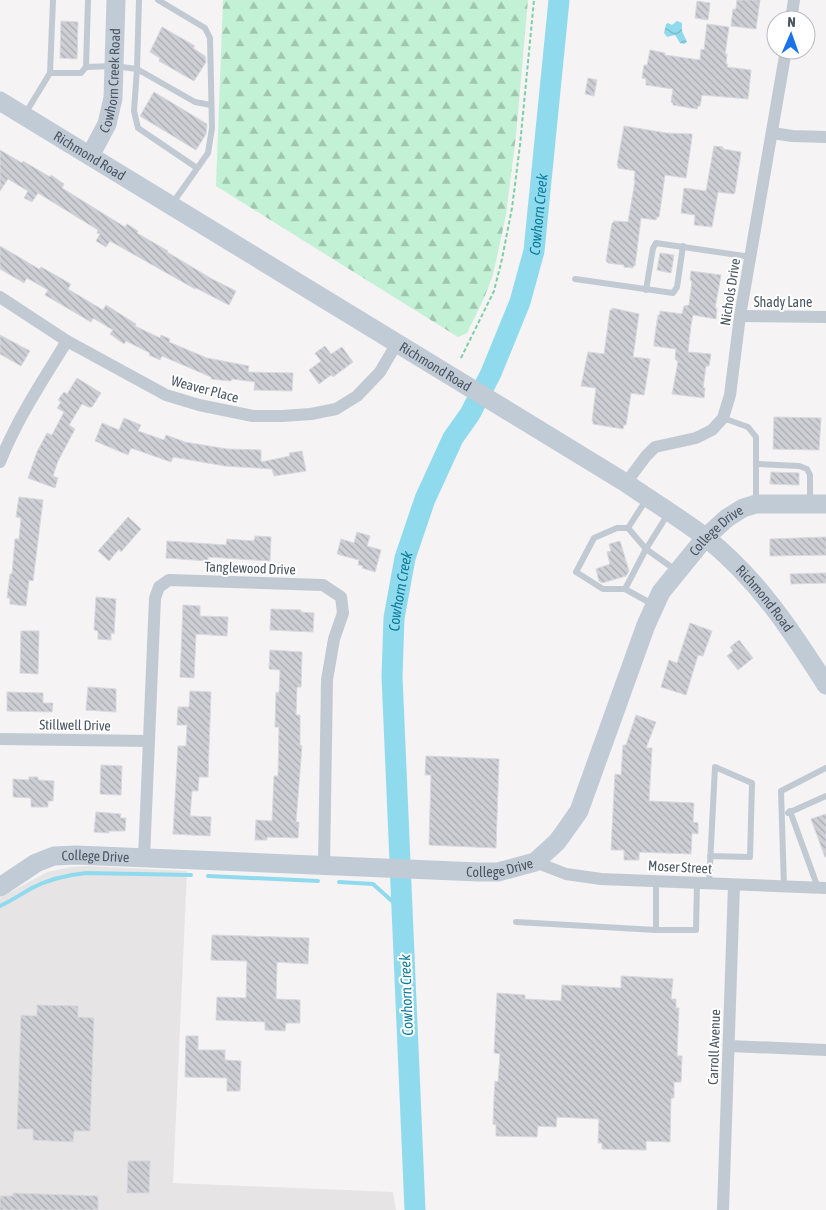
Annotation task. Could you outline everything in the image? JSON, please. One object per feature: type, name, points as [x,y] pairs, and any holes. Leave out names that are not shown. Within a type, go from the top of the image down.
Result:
[{"type":"street","name":"Cowhorn Creek Road","points":[[90,156],[107,124],[113,98],[116,0]]},
{"type":"street","name":"Nichols Drive","points":[[723,418],[730,395],[740,316],[784,60]]},
{"type":"street","name":"Richmond Road","points":[[0,101],[626,483],[706,538],[741,570],[768,600],[826,685]]},
{"type":"street","points":[[773,133],[792,136],[826,137]]},
{"type":"street","name":"Weaver Place","points":[[0,297],[67,341],[166,395],[228,412],[253,416],[311,414],[336,409],[357,396],[380,372],[398,343]]},
{"type":"street","name":"Shady Lane","points":[[740,316],[826,317]]},
{"type":"street","points":[[0,462],[9,440],[32,398],[67,341]]},
{"type":"street","points":[[626,483],[655,447],[696,438],[712,430],[723,418]]},
{"type":"street","name":"College Drive","points":[[0,887],[36,863],[54,856],[76,854],[498,872],[535,862],[557,842],[579,811],[646,625],[661,592],[706,538],[728,518],[743,508],[756,504],[818,504]]},
{"type":"street","name":"Tanglewood Drive","points":[[144,858],[155,598],[159,587],[169,580],[323,585],[341,597],[343,613],[334,639],[327,680],[324,865]]},
{"type":"street","name":"Stillwell Drive","points":[[0,739],[149,741]]},
{"type":"street","name":"Moser Street","points":[[535,862],[566,874],[581,877],[822,888]]},
{"type":"street","name":"Carroll Avenue","points":[[723,1210],[734,885]]},
{"type":"street","points":[[729,1046],[826,1050]]},
{"type":"lane","points":[[24,116],[50,73],[53,0]]},
{"type":"lane","points":[[50,73],[81,73],[86,67],[88,0]]},
{"type":"lane","points":[[139,0],[134,112],[138,128],[198,168]]},
{"type":"lane","points":[[158,0],[205,28],[210,38],[212,128],[208,153],[171,205]]},
{"type":"lane","points":[[86,67],[114,66],[137,69],[194,102],[212,105]]},
{"type":"lane","points":[[646,290],[654,245],[659,242],[751,257]]},
{"type":"lane","points":[[575,279],[671,293],[676,290],[683,246]]},
{"type":"lane","points":[[723,418],[748,427],[756,437],[756,504]]},
{"type":"lane","points":[[757,464],[799,466],[807,469],[818,504]]},
{"type":"lane","points":[[628,528],[648,497]]},
{"type":"lane","points":[[625,589],[646,549],[669,512]]},
{"type":"lane","points":[[655,605],[625,589],[603,589],[576,572],[594,538],[617,528],[628,528],[646,549],[678,572]]},
{"type":"lane","points":[[516,922],[656,930],[696,930],[703,884],[710,856],[714,767],[752,783],[750,857],[710,856]]},
{"type":"lane","points":[[784,887],[781,791],[826,768]]},
{"type":"lane","points":[[782,815],[826,796]]},
{"type":"lane","points":[[790,812],[822,888]]},
{"type":"lane","points":[[656,881],[656,930]]},
{"type":"path","points":[[461,358],[494,291],[502,259],[512,208],[520,144],[534,0]]},
{"type":"shaded area","points":[[88,866],[187,871],[173,1183],[393,1192],[396,1210],[0,1210],[0,898],[47,872]]},
{"type":"green space","points":[[223,0],[528,0],[516,135],[506,215],[493,275],[467,333],[458,337],[216,186]]},
{"type":"water","points":[[677,21],[682,23],[682,31],[687,42],[684,44],[680,43],[675,35],[667,37],[664,33],[666,24],[672,25]]},
{"type":"building","points":[[737,0],[760,0],[756,29],[731,26],[733,9],[736,9]]},
{"type":"building","points":[[697,1],[710,3],[708,20],[695,18]]},
{"type":"building","points":[[61,21],[78,22],[77,59],[60,58]]},
{"type":"building","points":[[707,24],[729,27],[725,54],[727,54],[726,64],[728,64],[727,67],[751,70],[748,99],[702,95],[700,106],[697,109],[673,105],[671,102],[673,89],[646,85],[646,79],[642,78],[644,65],[647,65],[650,50],[665,53],[665,55],[700,60],[701,49],[704,50]]},
{"type":"building","points":[[162,27],[195,46],[193,48],[205,56],[206,62],[194,81],[159,61],[160,58],[150,52]]},
{"type":"building","points":[[588,78],[597,80],[594,96],[585,94]]},
{"type":"building","points":[[154,92],[207,124],[206,134],[196,150],[140,116]]},
{"type":"building","points":[[624,126],[666,133],[692,134],[686,178],[665,175],[659,217],[656,220],[641,218],[635,266],[633,268],[606,261],[612,223],[614,221],[628,222],[635,181],[635,171],[618,168],[617,165]]},
{"type":"building","points":[[714,146],[741,152],[735,192],[734,194],[718,192],[712,227],[694,225],[695,215],[681,213],[684,188],[706,191]]},
{"type":"building","points":[[0,150],[50,177],[51,175],[64,184],[62,188],[125,227],[127,224],[138,231],[137,233],[167,252],[236,291],[229,305],[195,289],[110,241],[106,247],[96,241],[100,234],[97,233],[98,230],[38,193],[32,202],[24,198],[28,191],[8,179],[0,191]]},
{"type":"building","points":[[0,246],[39,269],[41,267],[71,284],[68,289],[103,310],[106,305],[136,324],[135,326],[160,338],[161,335],[170,339],[169,342],[207,358],[249,366],[248,372],[293,373],[292,391],[254,390],[255,382],[211,379],[211,377],[162,356],[160,360],[126,341],[124,344],[110,334],[113,330],[93,318],[91,322],[45,295],[48,290],[27,278],[24,283],[0,269]]},
{"type":"building","points":[[660,253],[674,255],[671,273],[657,270]]},
{"type":"building","points":[[691,271],[721,275],[715,308],[717,308],[716,319],[693,315],[691,325],[688,352],[711,354],[709,366],[706,366],[703,388],[705,388],[704,398],[672,394],[678,362],[675,359],[676,349],[654,346],[660,311],[682,314],[684,306],[689,305],[692,281],[690,280]]},
{"type":"building","points":[[612,308],[639,314],[633,357],[650,359],[644,395],[631,393],[626,425],[624,425],[623,429],[593,424],[596,388],[581,386],[588,352],[604,354],[610,310]]},
{"type":"building","points":[[0,335],[30,351],[21,366],[0,354]]},
{"type":"building","points":[[325,346],[331,354],[342,347],[353,362],[333,377],[331,375],[319,384],[309,370],[321,361],[315,353]]},
{"type":"building","points":[[77,378],[101,393],[92,407],[82,404],[69,425],[75,429],[58,461],[53,476],[58,478],[55,488],[28,478],[37,452],[47,433],[52,435],[64,412],[57,408],[61,402],[58,400],[64,392],[67,394]]},
{"type":"building","points":[[774,417],[821,418],[819,450],[773,449]]},
{"type":"building","points":[[124,418],[141,425],[138,431],[164,440],[166,435],[185,442],[227,449],[261,450],[261,462],[290,456],[289,453],[302,451],[306,471],[274,476],[272,469],[225,466],[173,457],[171,462],[131,448],[128,455],[95,441],[102,423],[119,430]]},
{"type":"building","points":[[771,472],[799,473],[799,485],[770,484]]},
{"type":"building","points":[[19,497],[43,500],[33,581],[29,580],[26,606],[10,604],[10,598],[7,598],[10,574],[12,574],[15,539],[19,539],[21,518],[16,517]]},
{"type":"building","points":[[128,517],[141,529],[121,552],[119,549],[109,561],[98,551]]},
{"type":"building","points":[[357,532],[370,536],[367,546],[381,550],[375,572],[358,565],[359,560],[337,554],[341,539],[354,543]]},
{"type":"building","points":[[255,536],[271,537],[270,561],[208,557],[208,561],[166,558],[167,541],[226,545],[227,539],[254,541]]},
{"type":"building","points":[[826,537],[826,555],[770,556],[770,539]]},
{"type":"building","points":[[620,541],[629,571],[626,576],[602,583],[599,581],[596,569],[610,564],[607,552],[611,551],[609,544]]},
{"type":"building","points":[[826,573],[826,583],[791,584],[790,574]]},
{"type":"building","points":[[96,597],[116,599],[114,634],[111,633],[111,640],[98,639],[98,631],[94,630]]},
{"type":"building","points":[[183,605],[200,606],[200,616],[228,617],[227,636],[196,634],[194,678],[180,677]]},
{"type":"building","points":[[271,609],[301,610],[301,612],[314,613],[313,632],[270,630]]},
{"type":"building","points":[[690,623],[712,631],[703,656],[698,655],[686,695],[661,687],[669,660],[677,663]]},
{"type":"building","points":[[21,631],[39,631],[38,674],[20,673]]},
{"type":"building","points":[[739,640],[753,658],[738,670],[727,656],[733,651],[730,647]]},
{"type":"building","points":[[270,650],[302,652],[301,687],[297,687],[296,715],[300,715],[300,745],[302,746],[296,822],[299,822],[298,838],[267,837],[267,840],[255,840],[256,820],[272,821],[274,776],[278,776],[279,727],[275,727],[276,692],[279,693],[280,670],[269,669]]},
{"type":"building","points":[[88,687],[116,689],[116,712],[86,710]]},
{"type":"building","points":[[190,691],[211,692],[208,777],[199,777],[198,791],[192,791],[190,816],[211,817],[210,836],[173,834],[178,746],[186,746],[187,725],[177,725],[178,707],[189,707]]},
{"type":"building","points":[[7,692],[43,693],[43,703],[53,703],[52,712],[7,711]]},
{"type":"building","points":[[636,715],[656,722],[646,748],[652,748],[649,801],[694,803],[693,822],[698,823],[698,834],[692,833],[691,854],[639,852],[639,860],[624,860],[624,850],[611,850],[615,774],[621,775],[623,745],[626,745]]},
{"type":"building","points":[[426,756],[499,759],[496,848],[429,845],[431,775],[425,775]]},
{"type":"building","points":[[101,765],[122,766],[121,795],[100,794]]},
{"type":"building","points":[[29,777],[38,777],[38,780],[54,781],[53,801],[48,801],[48,807],[31,807],[31,798],[13,797],[13,779],[29,780]]},
{"type":"building","points":[[96,812],[121,814],[120,818],[126,818],[125,831],[94,832]]},
{"type":"building","points":[[826,814],[826,857],[825,857],[811,819]]},
{"type":"building","points":[[212,935],[309,938],[308,964],[277,962],[276,999],[300,1000],[300,1023],[286,1023],[285,1031],[265,1030],[265,1022],[216,1020],[217,997],[246,998],[247,961],[211,960]]},
{"type":"building","points":[[621,976],[673,979],[671,999],[676,999],[676,1008],[679,1008],[677,1056],[682,1056],[681,1082],[674,1082],[674,1098],[671,1098],[670,1142],[646,1141],[646,1150],[602,1149],[602,1143],[598,1143],[599,1119],[557,1117],[556,1127],[538,1126],[537,1137],[496,1136],[496,1125],[493,1124],[494,1097],[495,1081],[498,1082],[500,1054],[494,1053],[497,993],[525,995],[525,999],[561,1001],[562,985],[621,988]]},
{"type":"building","points":[[37,1005],[78,1006],[78,1017],[94,1018],[90,1131],[74,1131],[73,1142],[33,1140],[33,1129],[17,1129],[21,1015],[37,1016]]},
{"type":"building","points":[[186,1036],[198,1036],[198,1050],[225,1050],[225,1060],[241,1061],[240,1091],[227,1091],[227,1078],[185,1077]]},
{"type":"building","points":[[128,1161],[150,1161],[149,1193],[127,1193]]},
{"type":"building","points":[[13,1193],[98,1196],[98,1210],[0,1210],[0,1196],[13,1196]]},
{"type":"waterway","name":"Cowhorn Creek","points":[[415,1210],[392,676],[394,618],[405,558],[425,499],[453,438],[470,414],[491,373],[520,302],[534,251],[559,0]]},
{"type":"waterway","points":[[0,906],[38,885],[72,875],[86,873],[191,875]]},
{"type":"waterway","points":[[208,876],[318,881]]},
{"type":"waterway","points":[[339,882],[373,884],[402,910]]}]
